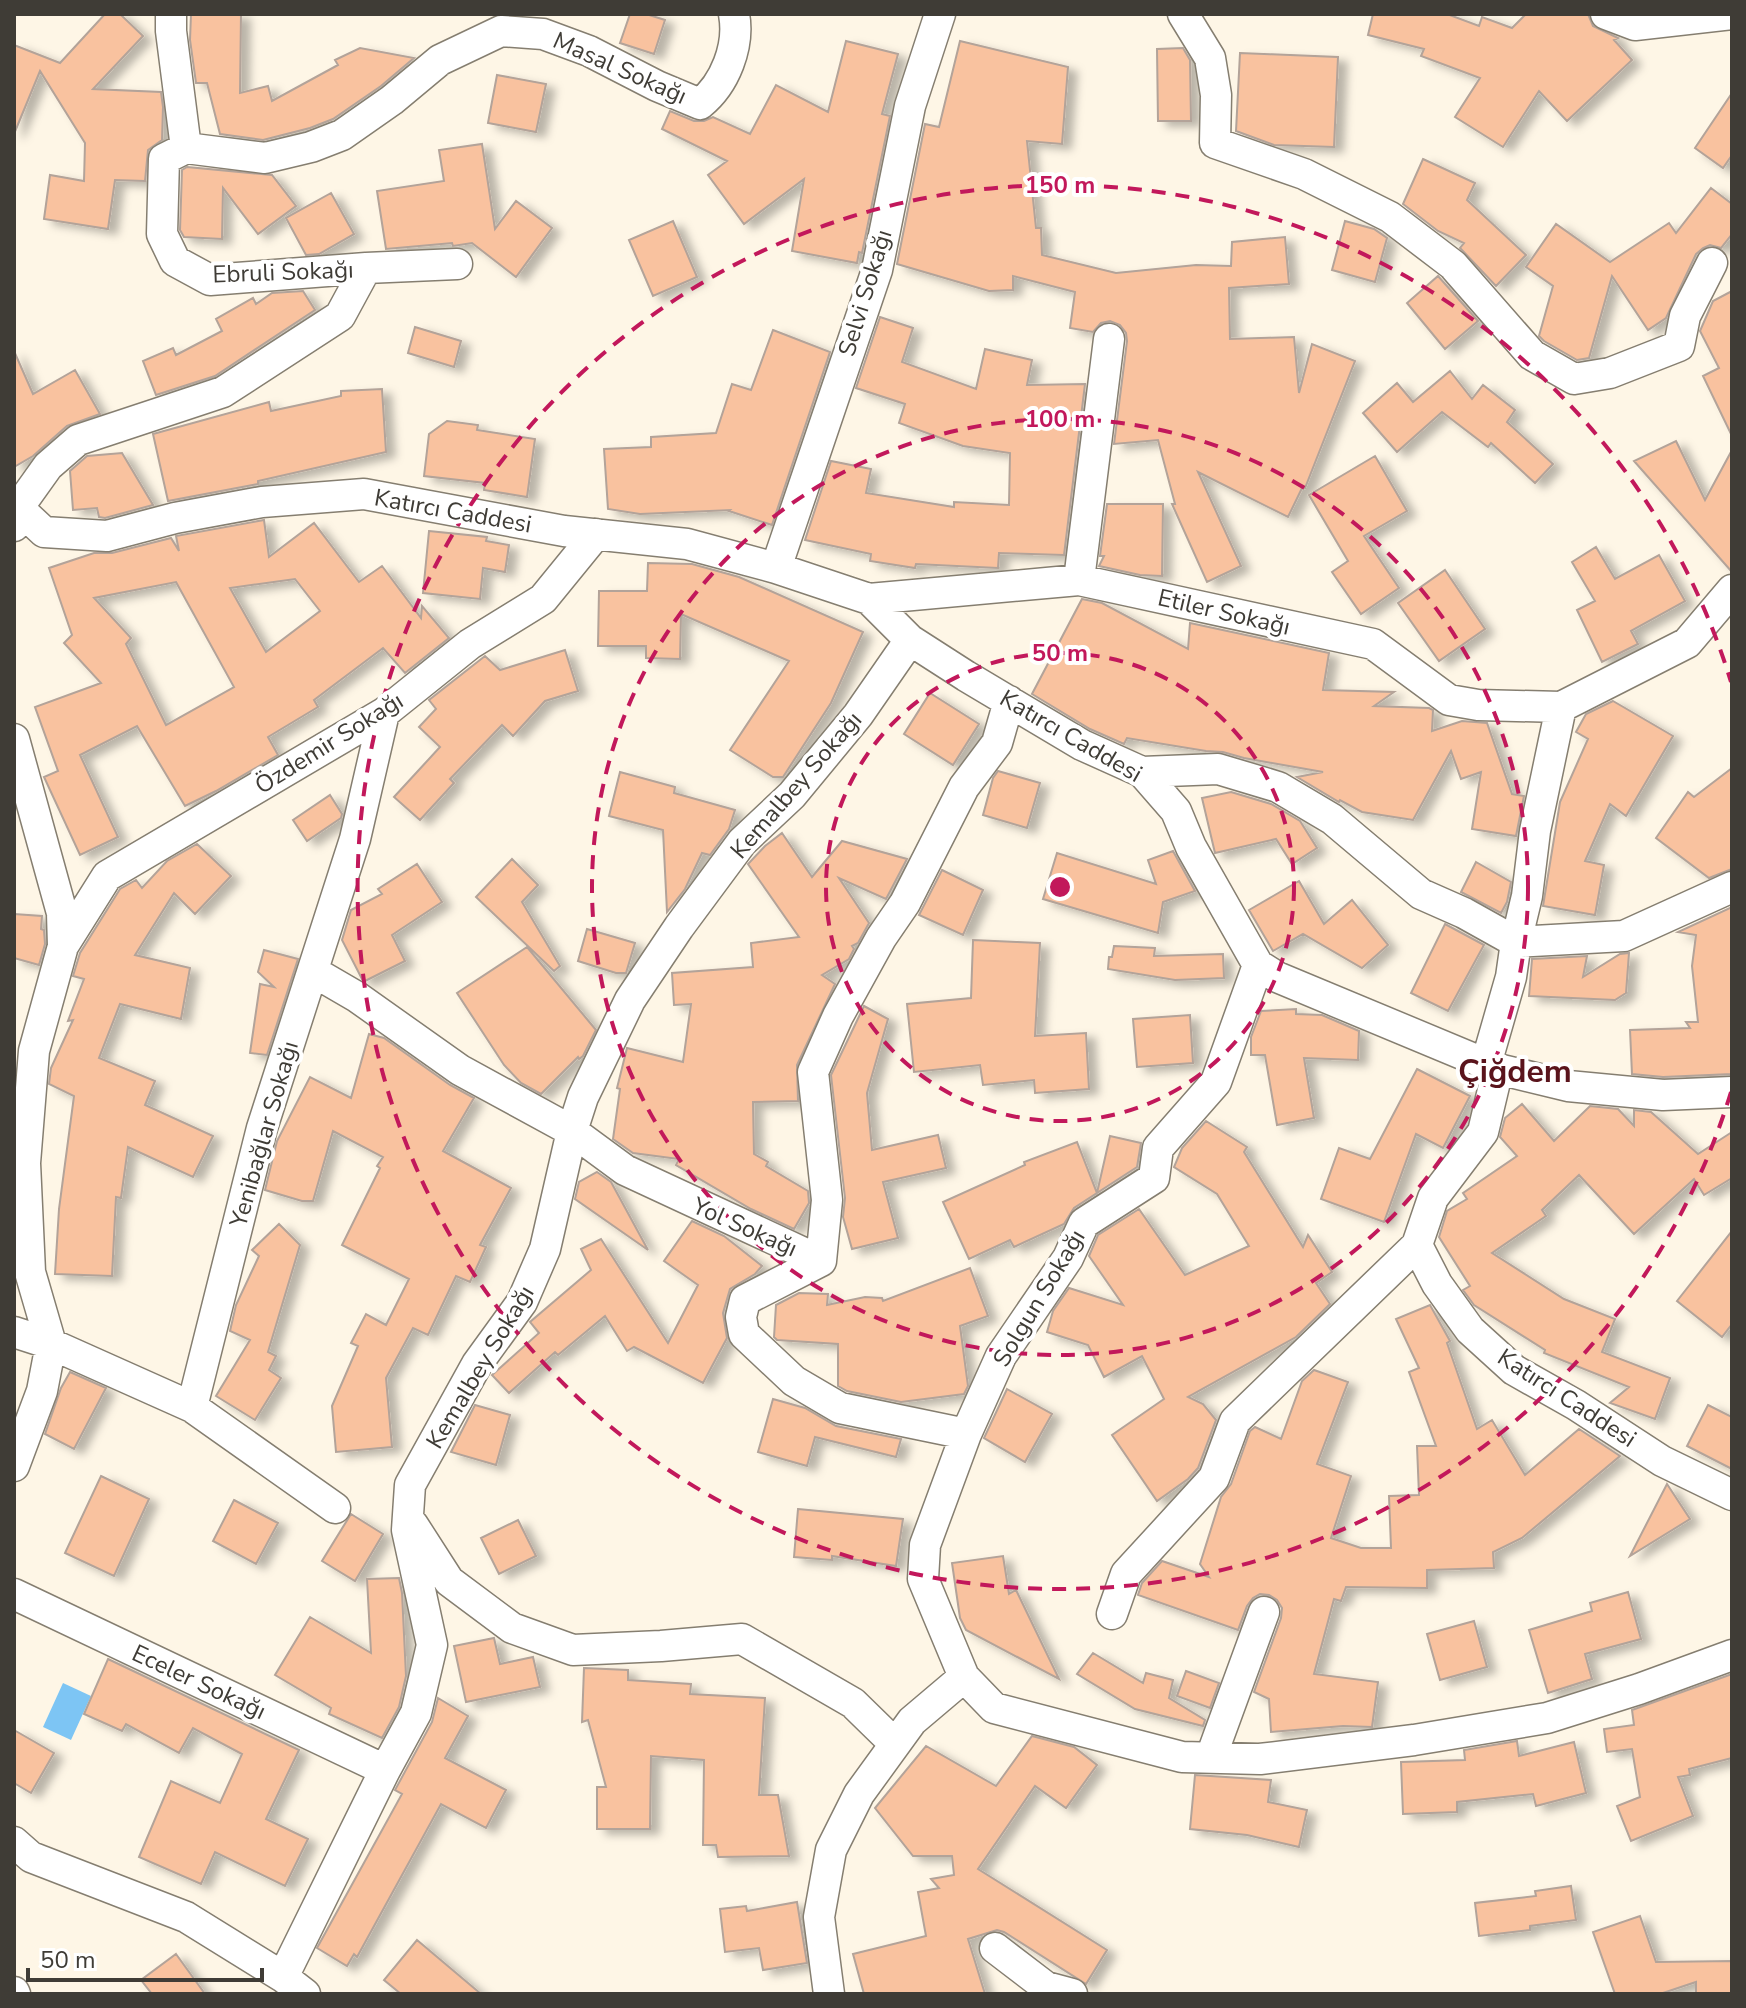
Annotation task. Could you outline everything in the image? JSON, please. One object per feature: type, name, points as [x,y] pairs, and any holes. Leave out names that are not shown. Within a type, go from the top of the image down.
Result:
[{"type":"street","points":[[171,14],[186,148]]},
{"type":"street","name":"Masal Sokağı","points":[[186,148],[265,158],[311,147],[342,135],[392,100],[440,60],[501,31],[543,34],[589,51],[700,104],[715,92],[730,62],[736,22],[734,14]]},
{"type":"street","name":"Selvi Sokağı","points":[[776,568],[877,270],[910,106],[940,14]]},
{"type":"street","points":[[1183,14],[1210,58],[1216,95],[1215,143],[1304,174],[1390,217],[1453,265],[1532,355],[1574,379],[1610,373],[1679,346],[1685,316],[1712,263]]},
{"type":"street","points":[[1606,14],[1635,25],[1732,14]]},
{"type":"street","name":"Ebruli Sokağı","points":[[186,148],[164,159],[162,234],[175,261],[210,280],[366,268]]},
{"type":"street","points":[[366,268],[457,264]]},
{"type":"street","name":"Ebruli Sokağı","points":[[15,514],[48,466],[78,440],[223,392],[340,316],[366,268]]},
{"type":"street","points":[[1079,580],[1109,339]]},
{"type":"street","name":"Katırcı Caddesi","points":[[15,514],[44,532],[107,536],[175,518],[262,502],[364,494],[564,531],[687,544],[776,568],[869,599],[910,640],[1082,745],[1142,772],[1176,811],[1191,847],[1258,965]]},
{"type":"street","name":"Özdemir Sokağı","points":[[63,946],[107,876],[384,713],[470,644],[543,599],[596,534]]},
{"type":"street","name":"Etiler Sokağı","points":[[869,599],[1079,580],[1373,644],[1449,700],[1478,705],[1561,707],[1687,643],[1732,590]]},
{"type":"street","name":"Kemalbey Sokağı","points":[[294,1985],[385,1770],[416,1713],[432,1645],[407,1530],[410,1485],[477,1364],[522,1302],[545,1249],[572,1131],[583,1097],[630,1000],[679,927],[742,842],[792,795],[858,715],[910,640]]},
{"type":"street","name":"Yol Sokağı","points":[[314,972],[357,997],[460,1070],[572,1131],[625,1170],[821,1261],[827,1200],[813,1072],[838,1016],[881,938],[905,903],[964,787],[997,743],[1009,701]]},
{"type":"street","points":[[1112,1614],[1126,1574],[1214,1478],[1235,1421],[1417,1245],[1433,1198],[1483,1132],[1492,1067],[1527,896],[1535,831],[1561,707]]},
{"type":"street","name":"Yenibağlar Sokağı","points":[[192,1407],[262,1128],[355,839],[384,713]]},
{"type":"street","points":[[14,739],[62,913],[63,946],[34,1051],[25,1163],[22,1260],[51,1344],[42,1391],[14,1466]]},
{"type":"street","points":[[1142,772],[1218,769],[1278,787],[1332,819],[1421,894],[1464,913],[1516,942],[1624,936],[1732,887]]},
{"type":"street","points":[[1258,965],[1277,977],[1492,1067],[1584,1087],[1663,1095],[1732,1092]]},
{"type":"street","name":"Solgun Sokağı","points":[[964,1677],[923,1579],[925,1545],[966,1434],[1001,1356],[1068,1258],[1084,1223],[1154,1178],[1158,1148],[1216,1082],[1258,965]]},
{"type":"street","name":"Katırcı Caddesi","points":[[1417,1245],[1437,1284],[1470,1330],[1514,1370],[1576,1405],[1662,1461],[1732,1495]]},
{"type":"street","points":[[821,1261],[745,1300],[741,1317],[744,1334],[794,1381],[840,1408],[966,1434]]},
{"type":"street","points":[[14,1332],[51,1344],[192,1407],[335,1508]]},
{"type":"street","points":[[408,1517],[449,1581],[512,1628],[573,1650],[742,1639],[853,1703],[895,1744]]},
{"type":"street","name":"Eceler Sokağı","points":[[14,1594],[385,1770]]},
{"type":"street","points":[[1211,1757],[1264,1612]]},
{"type":"street","points":[[829,1994],[819,1917],[831,1850],[859,1794],[912,1721],[964,1677],[994,1708],[1182,1757],[1260,1759],[1414,1740],[1547,1718],[1732,1655]]},
{"type":"street","points":[[20,1853],[186,1917],[294,1985]]},
{"type":"street","points":[[995,1948],[1046,1987],[1072,1994]]},
{"type":"water","points":[[63,1683],[91,1696],[71,1740],[43,1727]]},
{"type":"building","points":[[105,14],[120,14],[143,36],[93,89],[161,92],[163,107],[162,140],[148,150],[145,181],[115,180],[108,229],[44,219],[50,175],[84,181],[85,143],[40,71],[14,134],[14,45],[60,63]]},
{"type":"building","points":[[191,14],[241,14],[240,93],[268,86],[272,101],[338,65],[335,60],[360,48],[414,58],[381,86],[333,119],[263,140],[220,134],[207,83],[196,83],[190,40]]},
{"type":"building","points":[[630,14],[646,14],[665,20],[654,54],[620,43]]},
{"type":"building","points":[[1373,14],[1447,14],[1479,26],[1482,17],[1512,28],[1526,14],[1588,14],[1593,26],[1618,38],[1614,40],[1632,60],[1567,121],[1539,91],[1503,147],[1455,117],[1480,78],[1421,56],[1424,49],[1368,35]]},
{"type":"building","points":[[846,41],[898,54],[882,114],[890,116],[862,253],[859,252],[857,263],[792,251],[804,179],[744,224],[708,175],[727,161],[662,129],[670,111],[694,121],[713,117],[750,134],[776,85],[828,112]]},
{"type":"building","points":[[960,41],[1068,67],[1062,144],[1027,141],[1036,228],[1041,228],[1042,255],[1116,273],[1196,265],[1231,266],[1232,242],[1285,237],[1289,284],[1229,288],[1230,339],[1294,337],[1299,393],[1312,344],[1355,361],[1305,488],[1303,486],[1288,517],[1198,472],[1241,566],[1207,582],[1172,504],[1175,504],[1158,440],[1114,444],[1127,341],[1120,325],[1110,321],[1101,323],[1093,332],[1070,328],[1075,292],[1013,276],[1013,290],[989,291],[897,264],[925,124],[939,127]]},
{"type":"building","points":[[1183,48],[1190,60],[1191,121],[1158,121],[1157,49]]},
{"type":"building","points":[[1240,53],[1338,57],[1334,147],[1274,145],[1236,131]]},
{"type":"building","points":[[497,75],[546,84],[536,132],[488,123]]},
{"type":"building","points":[[1732,93],[1732,155],[1723,168],[1695,148]]},
{"type":"building","points":[[482,144],[495,229],[516,201],[552,228],[516,277],[472,243],[386,249],[377,191],[444,181],[439,150]]},
{"type":"building","points":[[1423,159],[1475,183],[1467,200],[1526,255],[1496,286],[1460,248],[1464,243],[1438,231],[1403,204]]},
{"type":"building","points":[[187,167],[272,175],[296,206],[258,234],[223,188],[222,239],[184,237],[180,230],[182,170]]},
{"type":"building","points":[[1711,188],[1732,204],[1732,234],[1721,248],[1710,245],[1696,254],[1666,318],[1648,330],[1612,276],[1589,358],[1577,360],[1539,336],[1553,286],[1526,267],[1556,224],[1610,262],[1669,223],[1676,233]]},
{"type":"building","points":[[331,193],[354,234],[319,254],[306,255],[286,218]]},
{"type":"building","points":[[673,221],[697,277],[653,296],[629,240]]},
{"type":"building","points":[[1345,221],[1374,229],[1387,238],[1375,282],[1332,270]]},
{"type":"building","points":[[1438,276],[1478,321],[1445,349],[1407,303]]},
{"type":"building","points":[[303,291],[315,310],[215,376],[156,395],[143,361],[173,348],[176,355],[222,331],[216,319],[253,298],[256,304],[272,293]]},
{"type":"building","points":[[1732,291],[1732,436],[1703,376],[1719,368],[1700,331],[1713,301]]},
{"type":"building","points":[[880,317],[913,328],[902,362],[976,389],[985,349],[1032,360],[1027,385],[1085,384],[1064,555],[999,553],[998,568],[916,564],[915,568],[870,561],[871,554],[805,540],[831,461],[871,469],[866,493],[954,507],[954,502],[1009,505],[1010,453],[963,446],[899,423],[905,404],[856,388]]},
{"type":"building","points":[[415,327],[461,341],[454,367],[408,353]]},
{"type":"building","points":[[773,330],[830,352],[772,525],[730,510],[640,514],[608,509],[604,449],[651,447],[651,437],[716,433],[732,384],[751,390]]},
{"type":"building","points":[[14,351],[33,394],[75,370],[100,414],[67,426],[33,456],[14,467]]},
{"type":"building","points":[[1450,371],[1472,399],[1483,385],[1515,410],[1507,422],[1553,464],[1535,483],[1491,443],[1488,447],[1442,412],[1397,452],[1363,413],[1397,383],[1413,402]]},
{"type":"building","points":[[382,389],[386,452],[258,481],[258,484],[168,501],[153,434],[269,402],[271,411],[341,396],[341,391]]},
{"type":"building","points":[[447,421],[478,425],[477,430],[535,439],[527,497],[484,490],[485,483],[424,476],[429,434]]},
{"type":"building","points":[[1676,441],[1705,500],[1732,450],[1732,572],[1634,461]]},
{"type":"building","points":[[122,453],[153,505],[105,518],[99,517],[97,508],[73,510],[70,471],[87,456]]},
{"type":"building","points":[[1375,456],[1407,511],[1364,536],[1399,588],[1361,614],[1332,572],[1348,561],[1309,495]]},
{"type":"building","points":[[1107,504],[1163,504],[1162,576],[1140,575],[1099,566],[1104,556],[1100,556]]},
{"type":"building","points":[[264,520],[269,557],[314,523],[359,582],[382,566],[421,618],[422,606],[449,638],[405,673],[383,648],[314,700],[318,707],[268,737],[278,755],[185,806],[137,726],[80,755],[118,837],[80,855],[44,777],[58,771],[35,707],[101,683],[64,643],[72,635],[49,568],[94,553],[112,553],[171,538],[179,551],[176,536]],"holes":[[[295,579],[320,611],[266,652],[230,588]],[[176,582],[234,687],[166,725],[126,644],[131,638],[94,598]]]},
{"type":"building","points":[[429,531],[487,537],[486,541],[509,545],[505,572],[483,568],[480,599],[423,593]]},
{"type":"building","points":[[1596,547],[1615,579],[1659,555],[1685,601],[1631,631],[1638,644],[1602,662],[1577,610],[1595,601],[1572,562]]},
{"type":"building","points":[[648,563],[692,564],[739,577],[863,632],[831,703],[783,777],[773,777],[730,750],[789,661],[681,614],[680,659],[646,658],[646,646],[598,646],[599,591],[647,591]]},
{"type":"building","points":[[1445,570],[1485,629],[1439,661],[1398,603]]},
{"type":"building","points":[[1082,599],[1102,603],[1188,649],[1190,623],[1329,653],[1323,690],[1394,692],[1374,706],[1429,708],[1433,710],[1432,731],[1462,721],[1487,723],[1512,794],[1524,796],[1516,836],[1472,829],[1481,772],[1461,779],[1451,751],[1413,820],[1362,812],[1297,777],[1323,772],[1223,752],[1127,738],[1124,744],[1090,729],[1032,694]]},
{"type":"building","points":[[565,650],[578,691],[545,701],[513,736],[502,725],[450,779],[454,783],[420,820],[394,797],[440,747],[419,727],[436,709],[429,700],[485,656],[500,670]]},
{"type":"building","points":[[930,693],[979,724],[953,765],[904,734]]},
{"type":"building","points":[[1613,701],[1673,736],[1626,816],[1610,804],[1585,861],[1604,865],[1595,915],[1543,906],[1560,802],[1588,739],[1576,732],[1586,714]]},
{"type":"building","points":[[1732,768],[1732,869],[1709,878],[1656,838],[1688,792],[1694,797]]},
{"type":"building","points":[[998,771],[1040,783],[1027,828],[983,815],[993,778]]},
{"type":"building","points":[[620,772],[675,787],[674,793],[735,810],[729,829],[710,855],[702,853],[685,889],[667,912],[663,830],[609,816]]},
{"type":"building","points":[[1231,792],[1271,804],[1300,821],[1317,848],[1292,864],[1276,839],[1215,853],[1202,798]]},
{"type":"building","points":[[330,795],[342,814],[341,818],[307,841],[293,820]]},
{"type":"building","points":[[782,833],[812,877],[842,841],[907,859],[886,899],[839,878],[869,923],[858,943],[852,946],[854,949],[849,959],[822,975],[835,984],[797,1065],[798,1101],[753,1102],[754,1154],[768,1162],[766,1166],[808,1191],[809,1203],[794,1229],[751,1209],[676,1165],[679,1159],[633,1153],[613,1139],[620,1089],[617,1088],[627,1048],[683,1062],[691,1004],[674,1005],[672,973],[753,967],[751,943],[799,937],[748,864]]},
{"type":"building","points":[[197,844],[231,876],[195,914],[174,893],[135,955],[190,968],[181,1019],[120,1004],[99,1058],[155,1081],[145,1105],[213,1136],[193,1177],[128,1147],[121,1198],[116,1197],[112,1276],[55,1274],[59,1209],[74,1096],[49,1084],[51,1068],[73,1020],[68,1021],[84,979],[73,976],[80,953],[120,889],[136,880],[142,888],[167,861]]},
{"type":"building","points":[[1173,851],[1195,891],[1163,902],[1158,933],[1043,899],[1057,853],[1156,884],[1148,860]]},
{"type":"building","points":[[512,859],[538,885],[522,902],[560,966],[554,971],[476,897]]},
{"type":"building","points":[[1476,862],[1511,882],[1501,913],[1461,892]]},
{"type":"building","points":[[417,864],[442,902],[392,935],[405,961],[365,981],[342,940],[351,910],[382,894],[378,889]]},
{"type":"building","points":[[942,870],[983,890],[963,935],[919,915]]},
{"type":"building","points":[[1299,881],[1324,924],[1352,900],[1388,945],[1362,968],[1303,934],[1273,951],[1249,910]]},
{"type":"building","points":[[1732,907],[1732,1074],[1663,1077],[1632,1074],[1630,1030],[1690,1028],[1686,1022],[1698,1022],[1692,966],[1696,935],[1678,932]]},
{"type":"building","points":[[14,914],[42,916],[45,944],[39,965],[14,958]]},
{"type":"building","points":[[1445,924],[1484,945],[1448,1011],[1411,993]]},
{"type":"building","points":[[587,929],[635,943],[626,973],[616,973],[578,961]]},
{"type":"building","points":[[973,940],[1040,943],[1035,1036],[1086,1033],[1089,1089],[1035,1093],[1034,1080],[983,1085],[980,1065],[914,1072],[907,1004],[971,998]]},
{"type":"building","points":[[1114,946],[1155,948],[1154,956],[1223,954],[1224,978],[1175,980],[1108,969]]},
{"type":"building","points":[[527,947],[596,1030],[583,1056],[578,1057],[541,1094],[521,1083],[504,1065],[457,993]]},
{"type":"building","points":[[264,950],[298,959],[267,1055],[250,1053],[260,984],[274,987],[258,972]]},
{"type":"building","points":[[1629,953],[1626,993],[1615,1000],[1529,996],[1532,959],[1587,956],[1583,977],[1620,954]]},
{"type":"building","points":[[864,1006],[888,1019],[867,1093],[872,1150],[938,1135],[946,1168],[883,1182],[898,1238],[852,1249],[843,1217],[845,1198],[831,1075]]},
{"type":"building","points":[[1296,1009],[1296,1014],[1322,1015],[1359,1031],[1358,1060],[1304,1058],[1314,1118],[1277,1125],[1265,1055],[1251,1055],[1251,1037],[1261,1011]]},
{"type":"building","points":[[1190,1015],[1193,1063],[1137,1067],[1133,1019]]},
{"type":"building","points":[[369,1034],[384,1038],[450,1085],[474,1098],[443,1151],[511,1188],[480,1245],[486,1247],[470,1282],[456,1276],[428,1335],[413,1328],[386,1378],[392,1447],[336,1452],[332,1406],[358,1346],[351,1343],[366,1314],[386,1325],[409,1279],[342,1245],[383,1157],[333,1131],[313,1201],[302,1201],[265,1190],[277,1141],[310,1077],[351,1098]]},
{"type":"building","points":[[1417,1069],[1470,1096],[1443,1148],[1416,1134],[1384,1222],[1321,1199],[1339,1148],[1370,1159]]},
{"type":"building","points":[[1522,1104],[1554,1141],[1590,1106],[1618,1109],[1634,1126],[1634,1110],[1651,1112],[1698,1154],[1732,1132],[1732,1178],[1704,1195],[1694,1179],[1634,1234],[1579,1175],[1542,1210],[1546,1216],[1492,1253],[1564,1299],[1615,1319],[1602,1352],[1670,1378],[1655,1419],[1610,1403],[1629,1387],[1544,1353],[1545,1350],[1474,1305],[1463,1290],[1470,1286],[1439,1237],[1447,1211],[1467,1199],[1463,1193],[1517,1156],[1500,1137],[1505,1118]]},
{"type":"building","points":[[1206,1121],[1247,1147],[1244,1152],[1303,1247],[1308,1235],[1332,1272],[1316,1283],[1330,1304],[1296,1337],[1188,1397],[1203,1404],[1216,1420],[1198,1468],[1157,1501],[1112,1435],[1164,1399],[1142,1356],[1104,1377],[1088,1345],[1047,1332],[1053,1311],[1069,1288],[1123,1305],[1089,1256],[1098,1235],[1139,1209],[1185,1275],[1249,1246],[1217,1194],[1174,1167],[1182,1148]]},
{"type":"building","points":[[1110,1136],[1141,1143],[1137,1167],[1074,1208],[1064,1224],[1014,1247],[1010,1240],[969,1259],[943,1202],[1025,1165],[1024,1162],[1077,1142],[1097,1193]]},
{"type":"building","points":[[597,1172],[611,1182],[648,1250],[575,1199],[579,1182]]},
{"type":"building","points":[[692,1221],[724,1236],[762,1266],[755,1274],[730,1289],[723,1313],[727,1338],[703,1383],[634,1347],[627,1351],[605,1316],[558,1355],[555,1352],[509,1393],[492,1375],[539,1333],[530,1322],[591,1270],[581,1249],[601,1239],[668,1343],[698,1285],[664,1261]]},
{"type":"building","points":[[279,1224],[300,1245],[268,1352],[276,1356],[269,1370],[281,1378],[255,1420],[216,1396],[250,1340],[230,1331],[236,1305],[259,1256],[252,1250]]},
{"type":"building","points":[[1732,1231],[1732,1324],[1722,1337],[1677,1301]]},
{"type":"building","points":[[970,1268],[988,1316],[960,1326],[968,1386],[964,1394],[901,1402],[847,1391],[838,1386],[838,1344],[777,1340],[774,1337],[776,1305],[799,1293],[828,1294],[827,1305],[865,1297],[882,1298],[883,1301]]},
{"type":"building","points":[[1430,1305],[1450,1341],[1447,1343],[1477,1429],[1492,1420],[1525,1475],[1579,1429],[1620,1456],[1522,1538],[1493,1552],[1494,1568],[1427,1570],[1427,1588],[1346,1587],[1341,1601],[1334,1599],[1314,1674],[1378,1682],[1372,1727],[1343,1726],[1271,1732],[1269,1699],[1254,1692],[1281,1618],[1282,1608],[1277,1600],[1260,1594],[1253,1598],[1238,1630],[1138,1595],[1142,1583],[1162,1561],[1209,1577],[1200,1564],[1221,1497],[1231,1484],[1250,1431],[1255,1427],[1281,1439],[1302,1381],[1314,1370],[1348,1382],[1317,1464],[1351,1476],[1331,1538],[1361,1548],[1391,1548],[1389,1496],[1419,1495],[1417,1446],[1436,1446],[1409,1372],[1419,1368],[1396,1319]]},
{"type":"building","points":[[70,1372],[106,1388],[74,1449],[45,1434]]},
{"type":"building","points":[[1007,1389],[1052,1414],[1025,1462],[984,1438]]},
{"type":"building","points":[[773,1399],[805,1408],[836,1426],[901,1439],[896,1457],[815,1437],[807,1466],[758,1452]]},
{"type":"building","points":[[475,1405],[510,1415],[496,1465],[451,1452]]},
{"type":"building","points":[[1708,1405],[1732,1417],[1732,1469],[1687,1446]]},
{"type":"building","points":[[101,1476],[149,1499],[114,1576],[65,1553]]},
{"type":"building","points":[[1667,1484],[1690,1519],[1630,1556]]},
{"type":"building","points":[[234,1500],[278,1523],[256,1564],[213,1541]]},
{"type":"building","points":[[798,1509],[903,1519],[896,1566],[832,1556],[832,1560],[794,1557]]},
{"type":"building","points":[[351,1514],[383,1534],[355,1581],[322,1561]]},
{"type":"building","points":[[518,1520],[536,1556],[499,1574],[481,1538]]},
{"type":"building","points":[[1003,1556],[1009,1594],[1016,1590],[1059,1679],[966,1630],[960,1618],[952,1563]]},
{"type":"building","points":[[399,1578],[406,1676],[399,1707],[382,1738],[329,1714],[331,1708],[275,1675],[310,1617],[371,1653],[367,1579]]},
{"type":"building","points":[[1628,1592],[1641,1639],[1585,1654],[1592,1679],[1548,1693],[1529,1630],[1592,1611],[1590,1603]]},
{"type":"building","points":[[1474,1621],[1487,1667],[1440,1680],[1427,1634]]},
{"type":"building","points":[[494,1638],[500,1664],[533,1657],[540,1687],[466,1702],[454,1646]]},
{"type":"building","points":[[1093,1653],[1143,1683],[1146,1673],[1173,1680],[1169,1698],[1205,1720],[1203,1726],[1135,1709],[1077,1674]]},
{"type":"building","points":[[108,1659],[299,1750],[266,1819],[308,1839],[285,1886],[215,1852],[201,1884],[139,1857],[171,1781],[220,1803],[242,1754],[193,1728],[179,1753],[126,1724],[122,1731],[84,1714]]},
{"type":"building","points":[[584,1668],[628,1670],[628,1680],[691,1684],[690,1694],[765,1698],[759,1795],[778,1795],[789,1856],[718,1857],[716,1845],[703,1845],[704,1760],[651,1756],[650,1829],[597,1829],[597,1787],[606,1787],[588,1720],[582,1722]]},
{"type":"building","points":[[1186,1671],[1219,1683],[1210,1708],[1177,1696]]},
{"type":"building","points":[[1732,1674],[1732,1758],[1689,1769],[1690,1775],[1678,1777],[1693,1816],[1631,1841],[1617,1806],[1640,1797],[1632,1749],[1607,1752],[1604,1729],[1634,1725],[1632,1710]]},
{"type":"building","points":[[438,1698],[468,1716],[445,1758],[506,1790],[486,1828],[441,1804],[357,1957],[354,1954],[347,1966],[317,1948],[402,1794],[395,1790],[432,1722]]},
{"type":"building","points":[[14,1730],[54,1753],[31,1793],[14,1783]]},
{"type":"building","points":[[1032,1736],[1074,1747],[1097,1765],[1066,1808],[1035,1786],[978,1869],[1107,1950],[1086,1984],[997,1930],[968,1939],[985,1994],[864,1994],[853,1954],[926,1936],[918,1892],[939,1888],[931,1879],[954,1875],[952,1856],[913,1856],[875,1808],[926,1746],[996,1786]]},
{"type":"building","points":[[1517,1741],[1519,1756],[1574,1742],[1586,1793],[1536,1806],[1533,1794],[1457,1802],[1457,1812],[1403,1814],[1401,1762],[1465,1760],[1464,1750]]},
{"type":"building","points":[[1195,1775],[1271,1780],[1268,1802],[1307,1810],[1299,1847],[1247,1835],[1190,1829]]},
{"type":"building","points":[[1571,1886],[1576,1920],[1479,1936],[1475,1903],[1536,1896],[1535,1891]]},
{"type":"building","points":[[797,1902],[807,1963],[763,1970],[759,1948],[725,1952],[720,1909],[746,1906],[747,1911]]},
{"type":"building","points":[[1640,1916],[1656,1962],[1732,1961],[1732,1994],[1696,1994],[1696,1982],[1660,1994],[1615,1994],[1593,1932]]},
{"type":"building","points":[[417,1940],[481,1994],[401,1994],[384,1980]]},
{"type":"building","points":[[176,1954],[205,1994],[152,1994],[141,1980]]},
{"type":"district","name":"Çiğdem","points":[[1515,1071]]}]
